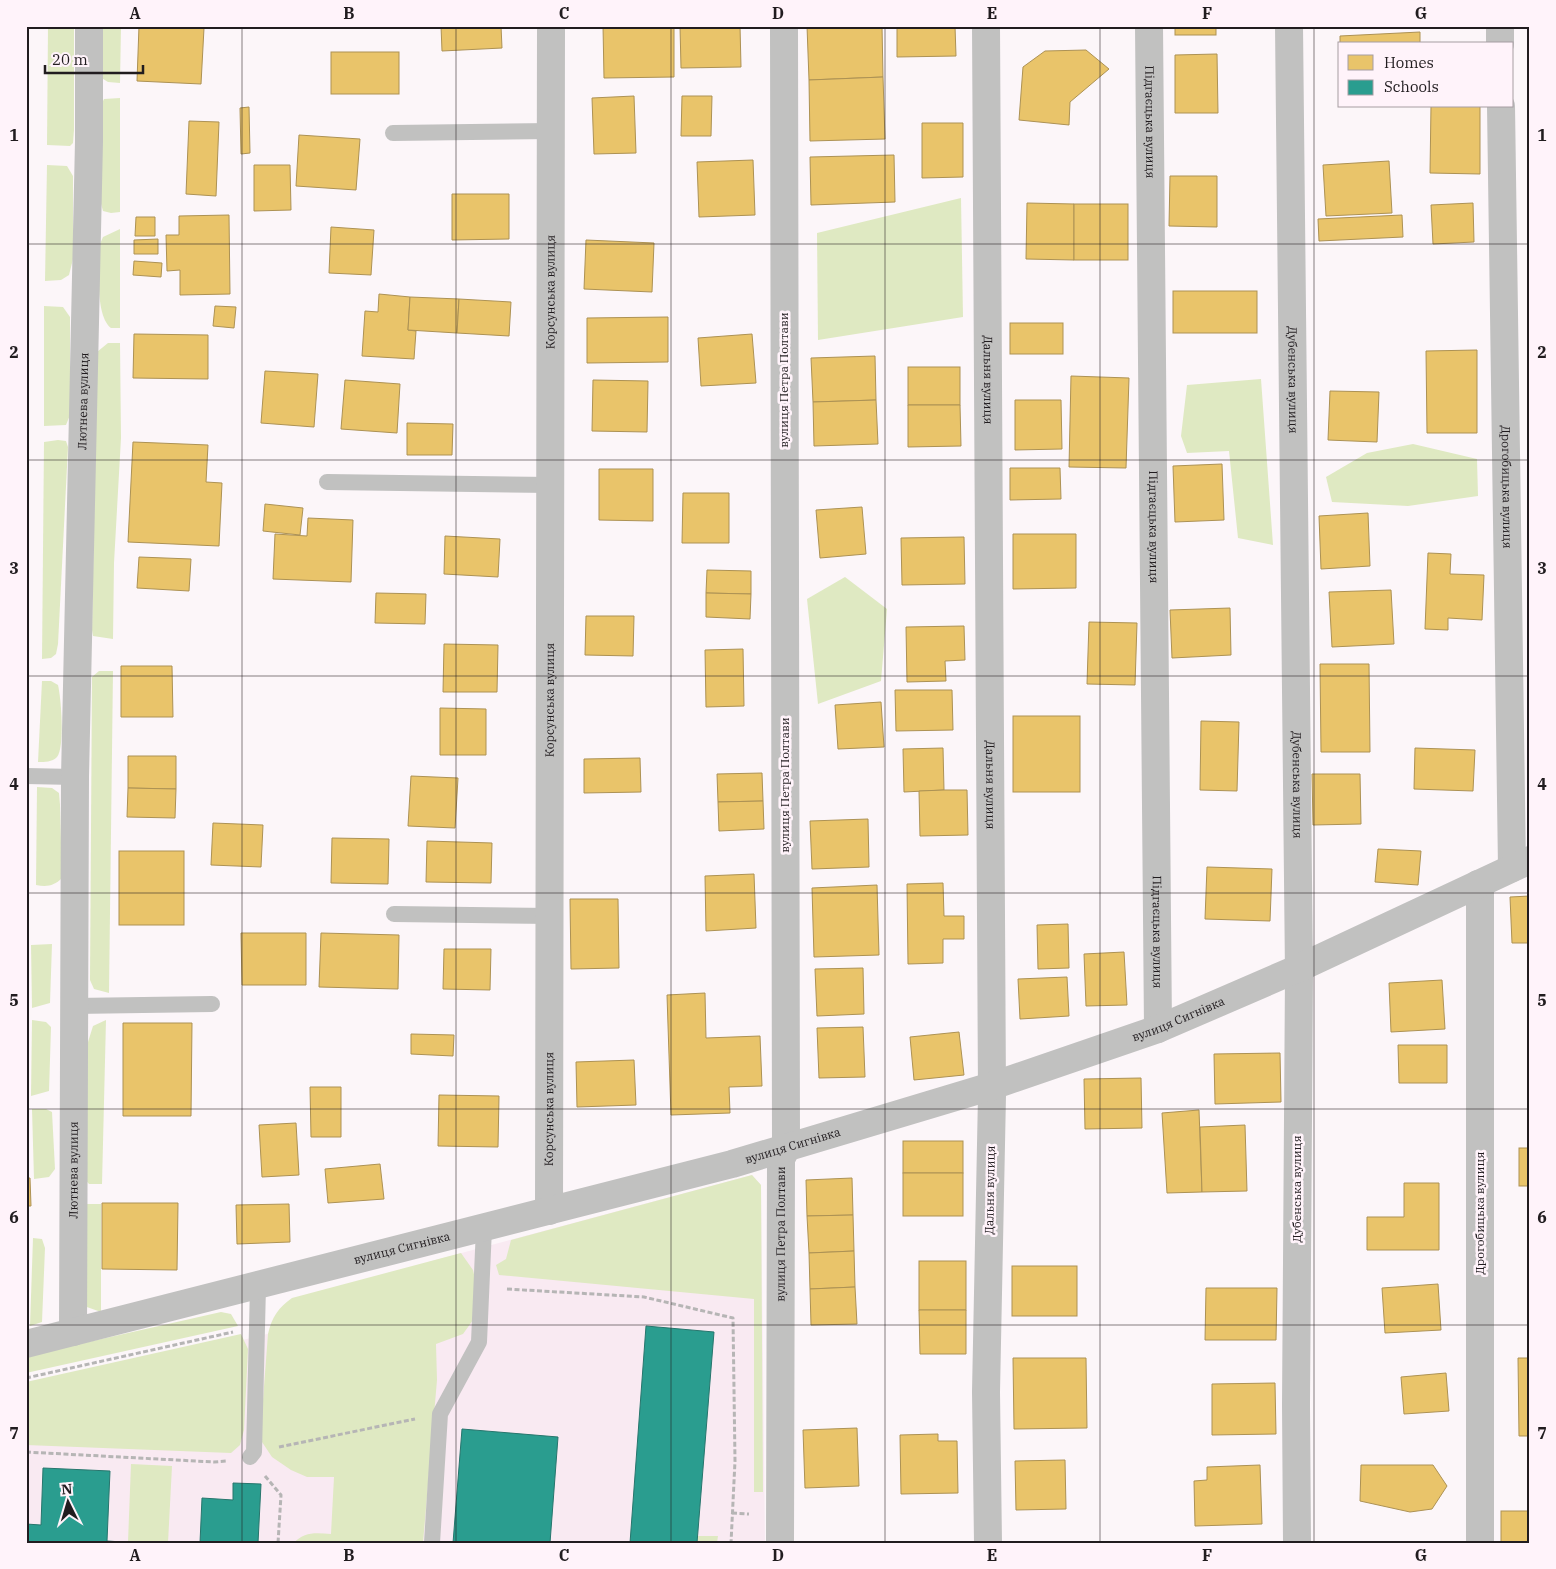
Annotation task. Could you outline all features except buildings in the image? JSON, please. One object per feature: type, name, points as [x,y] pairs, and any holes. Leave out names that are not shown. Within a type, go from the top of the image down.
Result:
[{"type":"street","name":"Лютнева вулиця","points":[[73,1332],[75,776],[89,141],[89,26]]},
{"type":"street","name":"Корсунська вулиця","points":[[549,1211],[551,26]]},
{"type":"street","name":"вулиця Петра Полтави","points":[[780,1543],[781,1159],[786,1149],[784,26]]},
{"type":"street","name":"Дальня вулиця","points":[[986,26],[992,1086],[986,1392],[988,1543]]},
{"type":"street","name":"Підгаєцька вулиця","points":[[1149,26],[1158,1029]]},
{"type":"street","name":"Дубенська вулиця","points":[[1289,26],[1299,968],[1297,1543]]},
{"type":"street","points":[[1500,26],[1500,42]]},
{"type":"street","name":"Дрогобицька вулиця","points":[[1501,108],[1521,864]]},
{"type":"street","name":"вулиця Сигнівка","points":[[26,1344],[786,1149],[992,1086],[1158,1029],[1299,968],[1521,864]]},
{"type":"street","name":"Дрогобицька вулиця","points":[[1478,884],[1480,891],[1480,1543]]},
{"type":"lane","points":[[393,133],[551,131]]},
{"type":"lane","points":[[327,482],[551,485]]},
{"type":"lane","points":[[26,776],[75,776]]},
{"type":"lane","points":[[394,914],[550,916]]},
{"type":"lane","points":[[74,1006],[212,1004]]},
{"type":"lane","points":[[432,1543],[440,1414],[479,1342],[484,1228]]},
{"type":"lane","points":[[252,1454],[258,1286]]},
{"type":"path","points":[[482,1283],[507,1290],[644,1297],[733,1318],[735,1462],[731,1543]]},
{"type":"path","points":[[26,1452],[214,1462],[440,1414]]},
{"type":"path","points":[[252,1454],[281,1495],[278,1543]]},
{"type":"shaded area","points":[[752,1175],[761,1185],[765,1543],[26,1543],[26,1393],[422,1296],[428,1262]]},
{"type":"green space","points":[[48,26],[74,26],[74,130],[73,143],[70,146],[47,145]]},
{"type":"green space","points":[[101,26],[121,26],[120,83],[108,82],[100,77]]},
{"type":"green space","points":[[120,98],[120,212],[111,213],[103,211],[100,200],[102,103],[104,99]]},
{"type":"green space","points":[[47,165],[67,166],[73,176],[73,259],[69,275],[61,280],[45,281]]},
{"type":"green space","points":[[961,198],[963,317],[818,340],[817,233]]},
{"type":"green space","points":[[120,229],[120,328],[111,328],[102,312],[100,301],[100,244],[103,237]]},
{"type":"green space","points":[[44,306],[63,307],[70,317],[70,415],[66,425],[44,426]]},
{"type":"green space","points":[[108,343],[120,343],[121,438],[114,563],[113,639],[93,636],[92,630],[97,352]]},
{"type":"green space","points":[[1261,379],[1273,545],[1238,538],[1229,451],[1187,453],[1181,436],[1187,385]]},
{"type":"green space","points":[[66,441],[68,447],[58,644],[56,654],[51,658],[42,659],[44,442]]},
{"type":"green space","points":[[1413,444],[1477,459],[1478,496],[1408,506],[1332,502],[1326,477],[1367,453]]},
{"type":"green space","points":[[845,577],[887,609],[881,681],[818,704],[807,599]]},
{"type":"green space","points":[[99,671],[113,671],[109,993],[94,989],[90,980],[92,677]]},
{"type":"green space","points":[[42,681],[51,681],[58,685],[62,733],[57,757],[51,761],[38,762]]},
{"type":"green space","points":[[37,787],[52,788],[59,793],[62,878],[56,883],[47,886],[36,885]]},
{"type":"green space","points":[[52,944],[50,1003],[32,1008],[31,945]]},
{"type":"green space","points":[[32,1020],[46,1022],[51,1027],[49,1091],[31,1096]]},
{"type":"green space","points":[[106,1020],[102,1184],[89,1184],[84,1178],[88,1042],[93,1026]]},
{"type":"green space","points":[[32,1109],[46,1109],[52,1112],[55,1169],[49,1177],[34,1179]]},
{"type":"green space","points":[[752,1175],[761,1185],[763,1492],[754,1492],[754,1299],[499,1275],[496,1265],[506,1259],[511,1240]]},
{"type":"green space","points":[[83,1204],[101,1204],[101,1312],[84,1306]]},
{"type":"green space","points":[[33,1238],[42,1239],[45,1248],[42,1322],[30,1326]]},
{"type":"green space","points":[[461,1253],[473,1270],[477,1287],[473,1320],[463,1334],[436,1344],[437,1380],[423,1543],[294,1543],[306,1535],[316,1533],[331,1534],[334,1477],[307,1477],[291,1470],[272,1457],[260,1439],[268,1334],[271,1323],[279,1309],[292,1298]]},
{"type":"green space","points":[[221,1312],[231,1314],[238,1326],[26,1373],[26,1356]]},
{"type":"green space","points":[[241,1334],[248,1349],[244,1430],[240,1445],[231,1453],[26,1445],[26,1382]]},
{"type":"green space","points":[[131,1464],[172,1466],[168,1543],[128,1542]]},
{"type":"green space","points":[[698,1536],[718,1536],[717,1543],[697,1543]]}]
